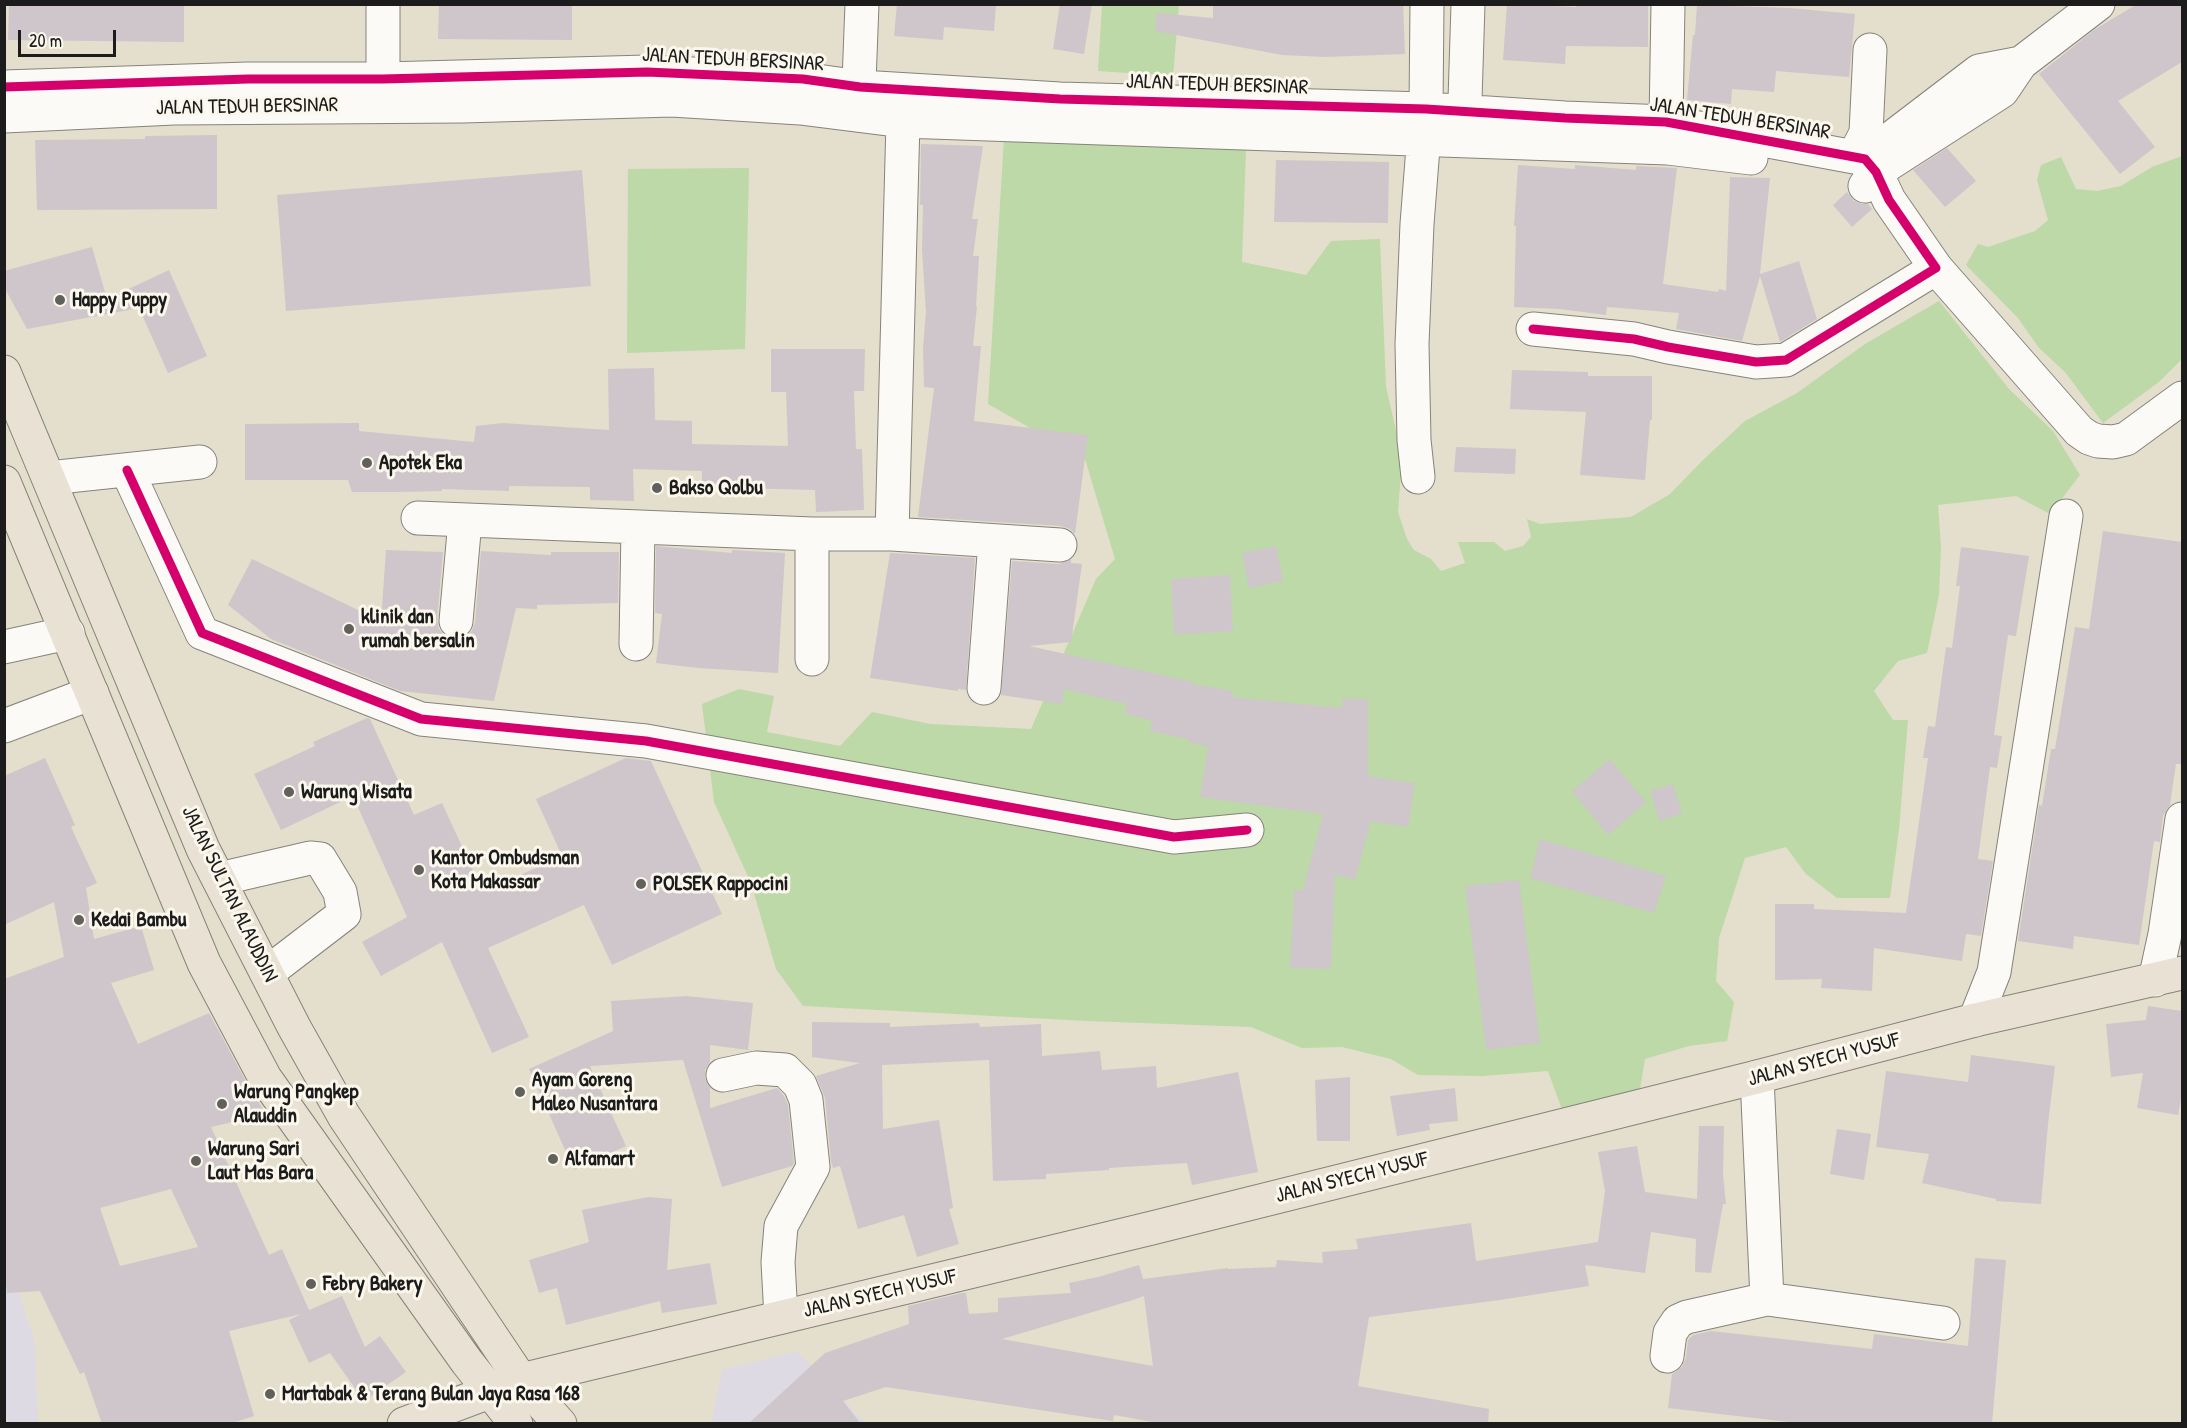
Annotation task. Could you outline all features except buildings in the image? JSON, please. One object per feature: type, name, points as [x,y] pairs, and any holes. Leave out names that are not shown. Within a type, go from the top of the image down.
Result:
[{"type":"main road","name":"JALAN SULTAN ALAUDDIN","points":[[4,372],[199,838],[294,1027],[344,1116],[521,1380],[560,1424]]},
{"type":"main road","points":[[7,487],[49,478]]},
{"type":"main road","name":"JALAN SULTAN ALAUDDIN","points":[[7,487],[204,963],[265,1078],[467,1362],[483,1393],[516,1424]]},
{"type":"main road","name":"JALAN SYECH YUSUF","points":[[521,1380],[1152,1228],[1757,1077],[1975,1020],[2169,976]]},
{"type":"main road","points":[[404,1424],[521,1380]]},
{"type":"street","points":[[382,4],[383,92]]},
{"type":"street","points":[[859,102],[862,4]]},
{"type":"street","points":[[1418,477],[1414,440],[1412,344],[1417,225],[1425,124],[1427,4]]},
{"type":"street","points":[[1464,126],[1468,4]]},
{"type":"street","points":[[1666,122],[1668,4]]},
{"type":"street","points":[[1866,175],[1979,71],[2021,63],[2089,8]]},
{"type":"street","points":[[1870,50],[1866,175],[1936,268],[2074,424],[2089,438],[2098,441],[2113,442],[2126,439],[2182,398]]},
{"type":"street","name":"JALAN TEDUH BERSINAR","points":[[4,87],[175,94],[383,92],[647,72],[803,79],[903,121],[1425,124]]},
{"type":"street","name":"JALAN TEDUH BERSINAR","points":[[4,116],[175,94]]},
{"type":"street","name":"JALAN TEDUH BERSINAR","points":[[859,102],[1060,99],[1464,126],[1788,162],[1866,175]]},
{"type":"street","name":"JALAN TEDUH BERSINAR","points":[[1464,126],[1566,118],[1666,122],[1866,175]]},
{"type":"street","points":[[892,534],[903,121]]},
{"type":"street","points":[[1533,329],[1634,339],[1756,362],[1786,360],[1936,268]]},
{"type":"street","points":[[49,478],[200,462]]},
{"type":"street","points":[[127,470],[202,633],[421,719],[646,741],[1174,837],[1247,830]]},
{"type":"street","points":[[1975,1020],[1994,972],[2066,516]]},
{"type":"street","points":[[418,518],[812,534],[892,534],[1060,545]]},
{"type":"street","points":[[456,621],[465,520]]},
{"type":"street","points":[[636,644],[638,528]]},
{"type":"street","points":[[812,534],[812,659]]},
{"type":"street","points":[[984,688],[995,541]]},
{"type":"street","points":[[4,648],[68,633]]},
{"type":"street","points":[[4,726],[92,693]]},
{"type":"street","points":[[2169,976],[2166,934],[2182,819]]},
{"type":"street","points":[[219,879],[310,858],[320,860],[340,892],[344,914],[267,973]]},
{"type":"street","points":[[723,1075],[756,1068],[785,1070],[800,1085],[806,1101],[813,1167],[781,1226],[778,1262],[781,1317]]},
{"type":"street","points":[[1757,1077],[1767,1299]]},
{"type":"street","points":[[1666,1356],[1670,1333],[1678,1321],[1767,1299],[1943,1323]]},
{"type":"shaded area","points":[[4,1247],[35,1343],[38,1423],[5,1423]]},
{"type":"shaded area","points":[[797,1351],[865,1423],[711,1424],[722,1370]]},
{"type":"green space","points":[[1102,5],[1179,5],[1173,76],[1098,71]]},
{"type":"green space","points":[[1004,137],[1246,150],[1242,262],[1306,275],[1331,241],[1380,239],[1386,387],[1402,457],[1398,512],[1407,539],[1414,550],[1431,559],[1441,571],[1465,563],[1458,542],[1494,542],[1505,551],[1523,546],[1531,537],[1527,519],[1540,524],[1631,517],[1670,494],[1745,421],[1797,393],[1865,344],[1939,301],[2009,389],[2053,431],[2080,475],[2050,514],[2016,496],[1938,505],[1941,547],[1939,595],[1927,653],[1898,661],[1874,691],[1893,720],[1908,720],[1899,829],[1890,898],[1837,898],[1806,874],[1786,847],[1745,858],[1719,938],[1716,981],[1734,1002],[1727,1041],[1689,1046],[1645,1059],[1640,1089],[1623,1117],[1565,1118],[1548,1071],[1483,1076],[1418,1075],[1391,1059],[1342,1047],[1302,1048],[1251,1027],[803,1006],[776,969],[751,883],[714,802],[702,704],[739,689],[774,696],[767,732],[840,746],[872,712],[930,724],[1031,729],[1096,579],[1115,559],[1085,459],[988,404]]},
{"type":"green space","points":[[2182,156],[2182,359],[2159,382],[2103,423],[2065,372],[2039,348],[2018,318],[1966,265],[1978,244],[1988,247],[2035,231],[2048,220],[2037,180],[2041,165],[2061,157],[2076,189],[2097,191],[2121,186],[2152,167]]},
{"type":"green space","points":[[749,168],[745,349],[627,353],[628,169]]},
{"type":"cycle path","points":[[4,87],[248,79],[383,79],[647,72],[803,79],[860,87],[1060,99],[1426,109],[1666,122],[1865,159],[1876,172],[1889,200],[1936,268],[1786,360],[1756,362],[1634,339],[1533,329]]},
{"type":"cycle path","points":[[127,470],[202,633],[421,719],[646,741],[1174,837],[1247,830]]},
{"type":"place","name":"Happy Puppy","points":[[60,300]]},
{"type":"place","name":"Apotek Eka","points":[[367,463]]},
{"type":"place","name":"Bakso Qolbu","points":[[657,488]]},
{"type":"place","name":"klinik dan rumah bersalin","points":[[349,629]]},
{"type":"place","name":"Warung Wisata","points":[[289,792]]},
{"type":"place","name":"Kantor Ombudsman Kota Makassar","points":[[419,870]]},
{"type":"place","name":"POLSEK Rappocini","points":[[641,884]]},
{"type":"place","name":"Kedai Bambu","points":[[79,920]]},
{"type":"place","name":"Ayam Goreng Maleo Nusantara","points":[[520,1092]]},
{"type":"place","name":"Warung Pangkep Alauddin","points":[[222,1104]]},
{"type":"place","name":"Alfamart","points":[[553,1159]]},
{"type":"place","name":"Warung Sari Laut Mas Bara","points":[[196,1161]]},
{"type":"place","name":"Febry Bakery","points":[[311,1284]]},
{"type":"place","name":"Martabak & Terang Bulan Jaya Rasa 168","points":[[270,1394]]}]
